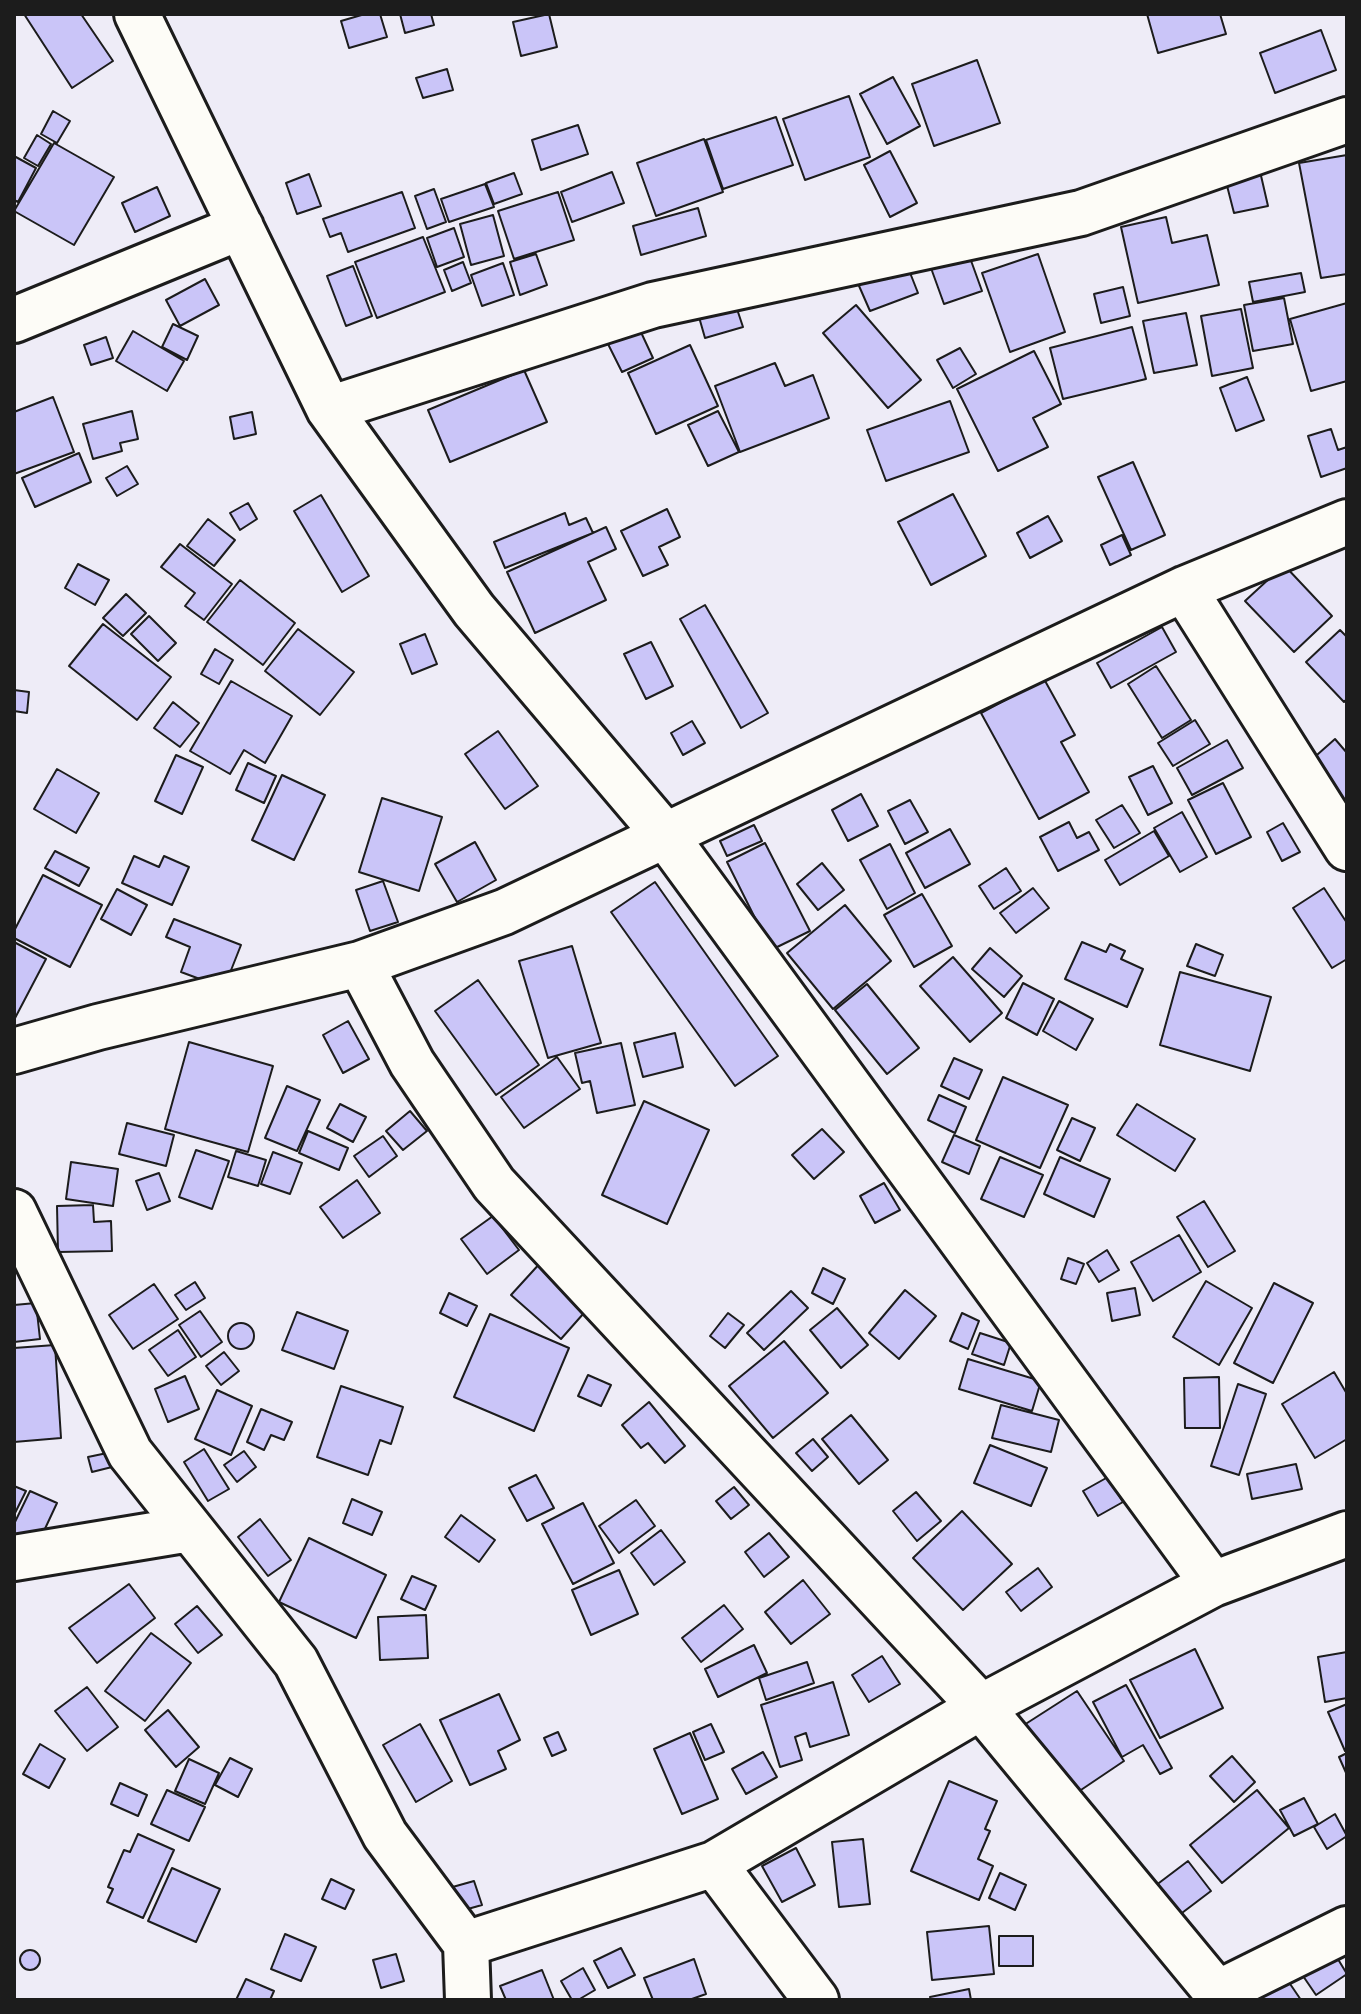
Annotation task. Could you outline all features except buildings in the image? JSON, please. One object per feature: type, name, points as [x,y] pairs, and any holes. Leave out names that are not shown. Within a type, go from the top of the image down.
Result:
[{"type":"street","points":[[137,14],[329,409],[474,610],[665,835],[1213,1584]]},
{"type":"street","points":[[329,409],[653,305],[1081,213],[1347,120]]},
{"type":"street","points":[[14,320],[241,227]]},
{"type":"street","points":[[14,1051],[98,1027],[360,964],[504,912],[1184,589],[1347,522]]},
{"type":"street","points":[[1184,589],[1347,848]]},
{"type":"street","points":[[360,964],[412,1063],[494,1184],[981,1707],[1220,1997],[1347,1929]]},
{"type":"street","points":[[14,1212],[130,1453],[296,1662],[385,1835],[466,1944],[468,2000]]},
{"type":"street","points":[[14,1558],[190,1529]]},
{"type":"street","points":[[466,1944],[714,1864],[981,1707],[1213,1584],[1347,1534]]},
{"type":"street","points":[[714,1864],[816,2000]]}]
